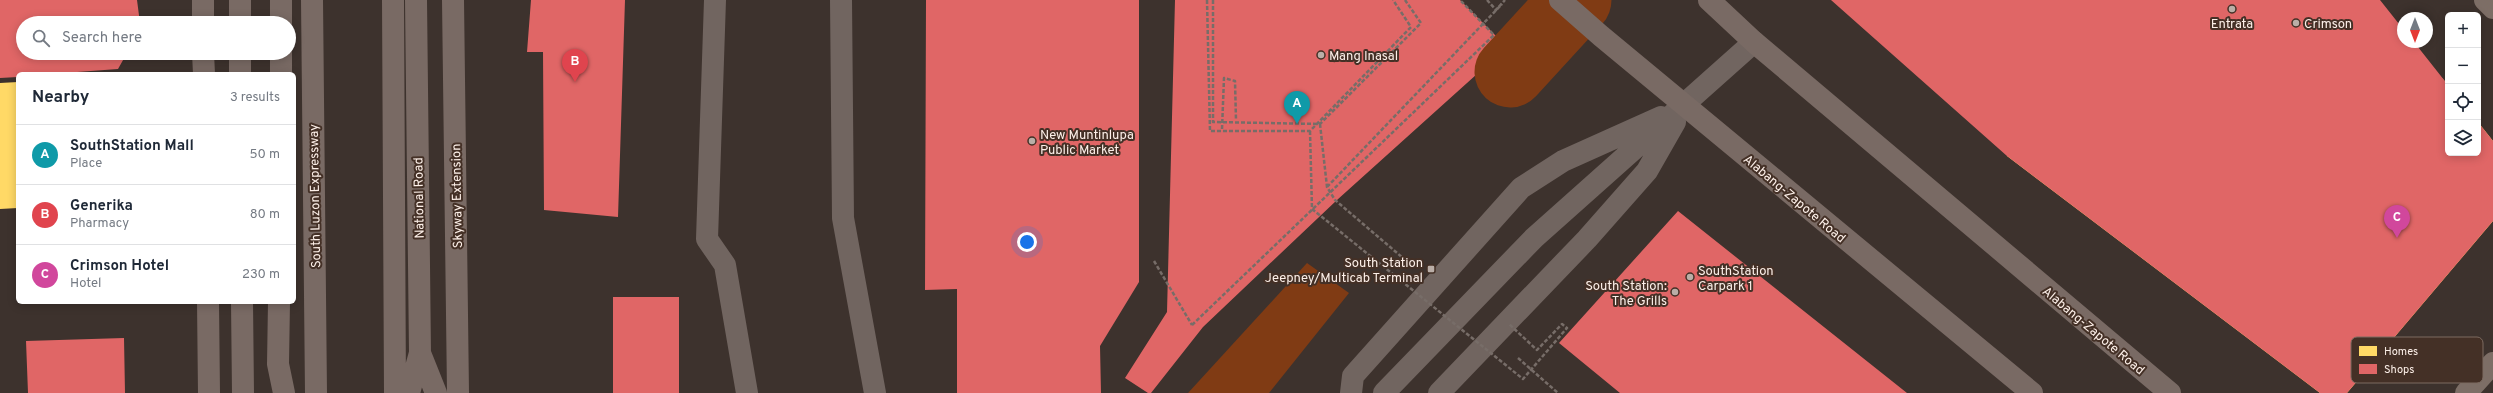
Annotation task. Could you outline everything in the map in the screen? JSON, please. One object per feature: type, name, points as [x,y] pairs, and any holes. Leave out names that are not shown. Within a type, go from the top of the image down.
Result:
[{"type":"highway","points":[[202,0],[203,16]]},
{"type":"highway","points":[[240,0],[240,16]]},
{"type":"highway","points":[[281,0],[281,16]]},
{"type":"highway","name":"South Luzon Expressway","points":[[312,0],[316,393]]},
{"type":"highway","points":[[393,0],[395,393]]},
{"type":"highway","name":"National Road","points":[[416,0],[420,353],[436,393]]},
{"type":"highway","name":"Skyway Extension","points":[[453,0],[458,393]]},
{"type":"highway","name":"Alabang-Zapote Road","points":[[1560,0],[1600,36],[1684,106],[2032,393]]},
{"type":"highway","name":"Alabang-Zapote Road","points":[[1708,0],[1754,42],[2170,393]]},
{"type":"highway","points":[[204,60],[204,72]]},
{"type":"highway","points":[[240,60],[240,72]]},
{"type":"highway","points":[[280,72],[281,60]]},
{"type":"highway","points":[[208,304],[209,393]]},
{"type":"highway","points":[[242,304],[243,393]]},
{"type":"highway","points":[[279,304],[278,364],[284,393]]},
{"type":"highway","points":[[409,393],[420,353]]},
{"type":"main road","points":[[2486,0],[2493,8]]},
{"type":"main road","points":[[2483,374],[2493,363]]},
{"type":"main road","points":[[2466,393],[2475,383]]},
{"type":"lane","points":[[715,0],[708,239],[725,265],[747,393]]},
{"type":"lane","points":[[841,0],[843,218],[875,393]]},
{"type":"lane","points":[[1384,393],[1534,238],[1684,106],[1754,42]]},
{"type":"lane","points":[[1351,393],[1353,376],[1521,188],[1564,161],[1684,106]]},
{"type":"lane","points":[[1439,393],[1587,239],[1647,171],[1684,106]]},
{"type":"path","points":[[1207,0],[1210,131],[1310,131]]},
{"type":"path","points":[[1213,0],[1213,122],[1236,121],[1320,124],[1421,23],[1405,0]]},
{"type":"path","points":[[1393,0],[1411,27],[1310,131],[1312,208],[1523,379],[1567,328],[1562,324],[1537,350],[1508,324]]},
{"type":"path","points":[[1154,261],[1192,325],[1312,208],[1494,35],[1460,0]]},
{"type":"path","points":[[1487,0],[1496,10],[1505,0]]},
{"type":"path","points":[[1327,187],[1502,4]]},
{"type":"path","points":[[1222,130],[1224,78],[1235,81],[1236,121]]},
{"type":"shaded area","points":[[1307,263],[1349,293],[1269,393],[1188,393]]},
{"type":"building: Homes","points":[[2442,78],[2445,82],[2445,156],[2481,156],[2481,126],[2493,141],[2493,221],[2395,337],[2351,337],[2351,383],[2355,383],[2347,393],[2320,393],[2007,156],[2066,96],[2303,255]]},
{"type":"building: Homes","points":[[16,82],[16,208],[0,209],[0,83]]},
{"type":"building: Shops","points":[[0,0],[137,0],[139,16],[16,16],[16,60],[123,60],[118,69],[77,72],[16,72],[16,77],[0,78]]},
{"type":"building: Shops","points":[[531,0],[625,0],[618,217],[544,210],[543,52],[527,52]]},
{"type":"building: Shops","name":"New Muntinlupa Public Market","points":[[926,0],[1139,0],[1139,282],[1100,346],[1101,393],[957,393],[957,289],[925,290]]},
{"type":"building: Shops","points":[[1175,0],[1460,0],[1507,47],[1337,200],[1203,327],[1151,393],[1148,393],[1125,378],[1167,312]]},
{"type":"building: Shops","points":[[1831,0],[2380,0],[2397,21],[2397,48],[2419,48],[2445,81],[2445,156],[2481,156],[2481,126],[2493,141],[2493,221],[2395,337],[2351,337],[2351,383],[2355,383],[2347,393],[2320,393],[2007,156]]},
{"type":"building: Shops","name":"South Station: The Grills","points":[[1678,211],[1907,393],[1620,393],[1559,343]]},
{"type":"building: Shops","points":[[613,297],[679,297],[679,393],[613,393]]},
{"type":"building: Shops","points":[[124,338],[125,393],[28,393],[26,341]]},
{"type":"waterway","points":[[1510,72],[1576,0]]},
{"type":"place","name":"Entrata","points":[[2232,9]]},
{"type":"place","name":"Crimson","points":[[2296,23]]},
{"type":"place","name":"Mang Inasal","points":[[1321,55]]},
{"type":"place","name":"Generika","points":[[575,82]]},
{"type":"place","name":"SouthStation Mall","points":[[1297,124]]},
{"type":"place","name":"New Muntinlupa Public Market","points":[[1032,141]]},
{"type":"place","name":"Crimson Hotel","points":[[2397,238]]},
{"type":"place","name":"South Station Jeepney/Multicab Terminal","points":[[1431,269]]},
{"type":"place","name":"SouthStation Carpark 1","points":[[1690,277]]},
{"type":"place","name":"South Station: The Grills","points":[[1675,292]]}]
